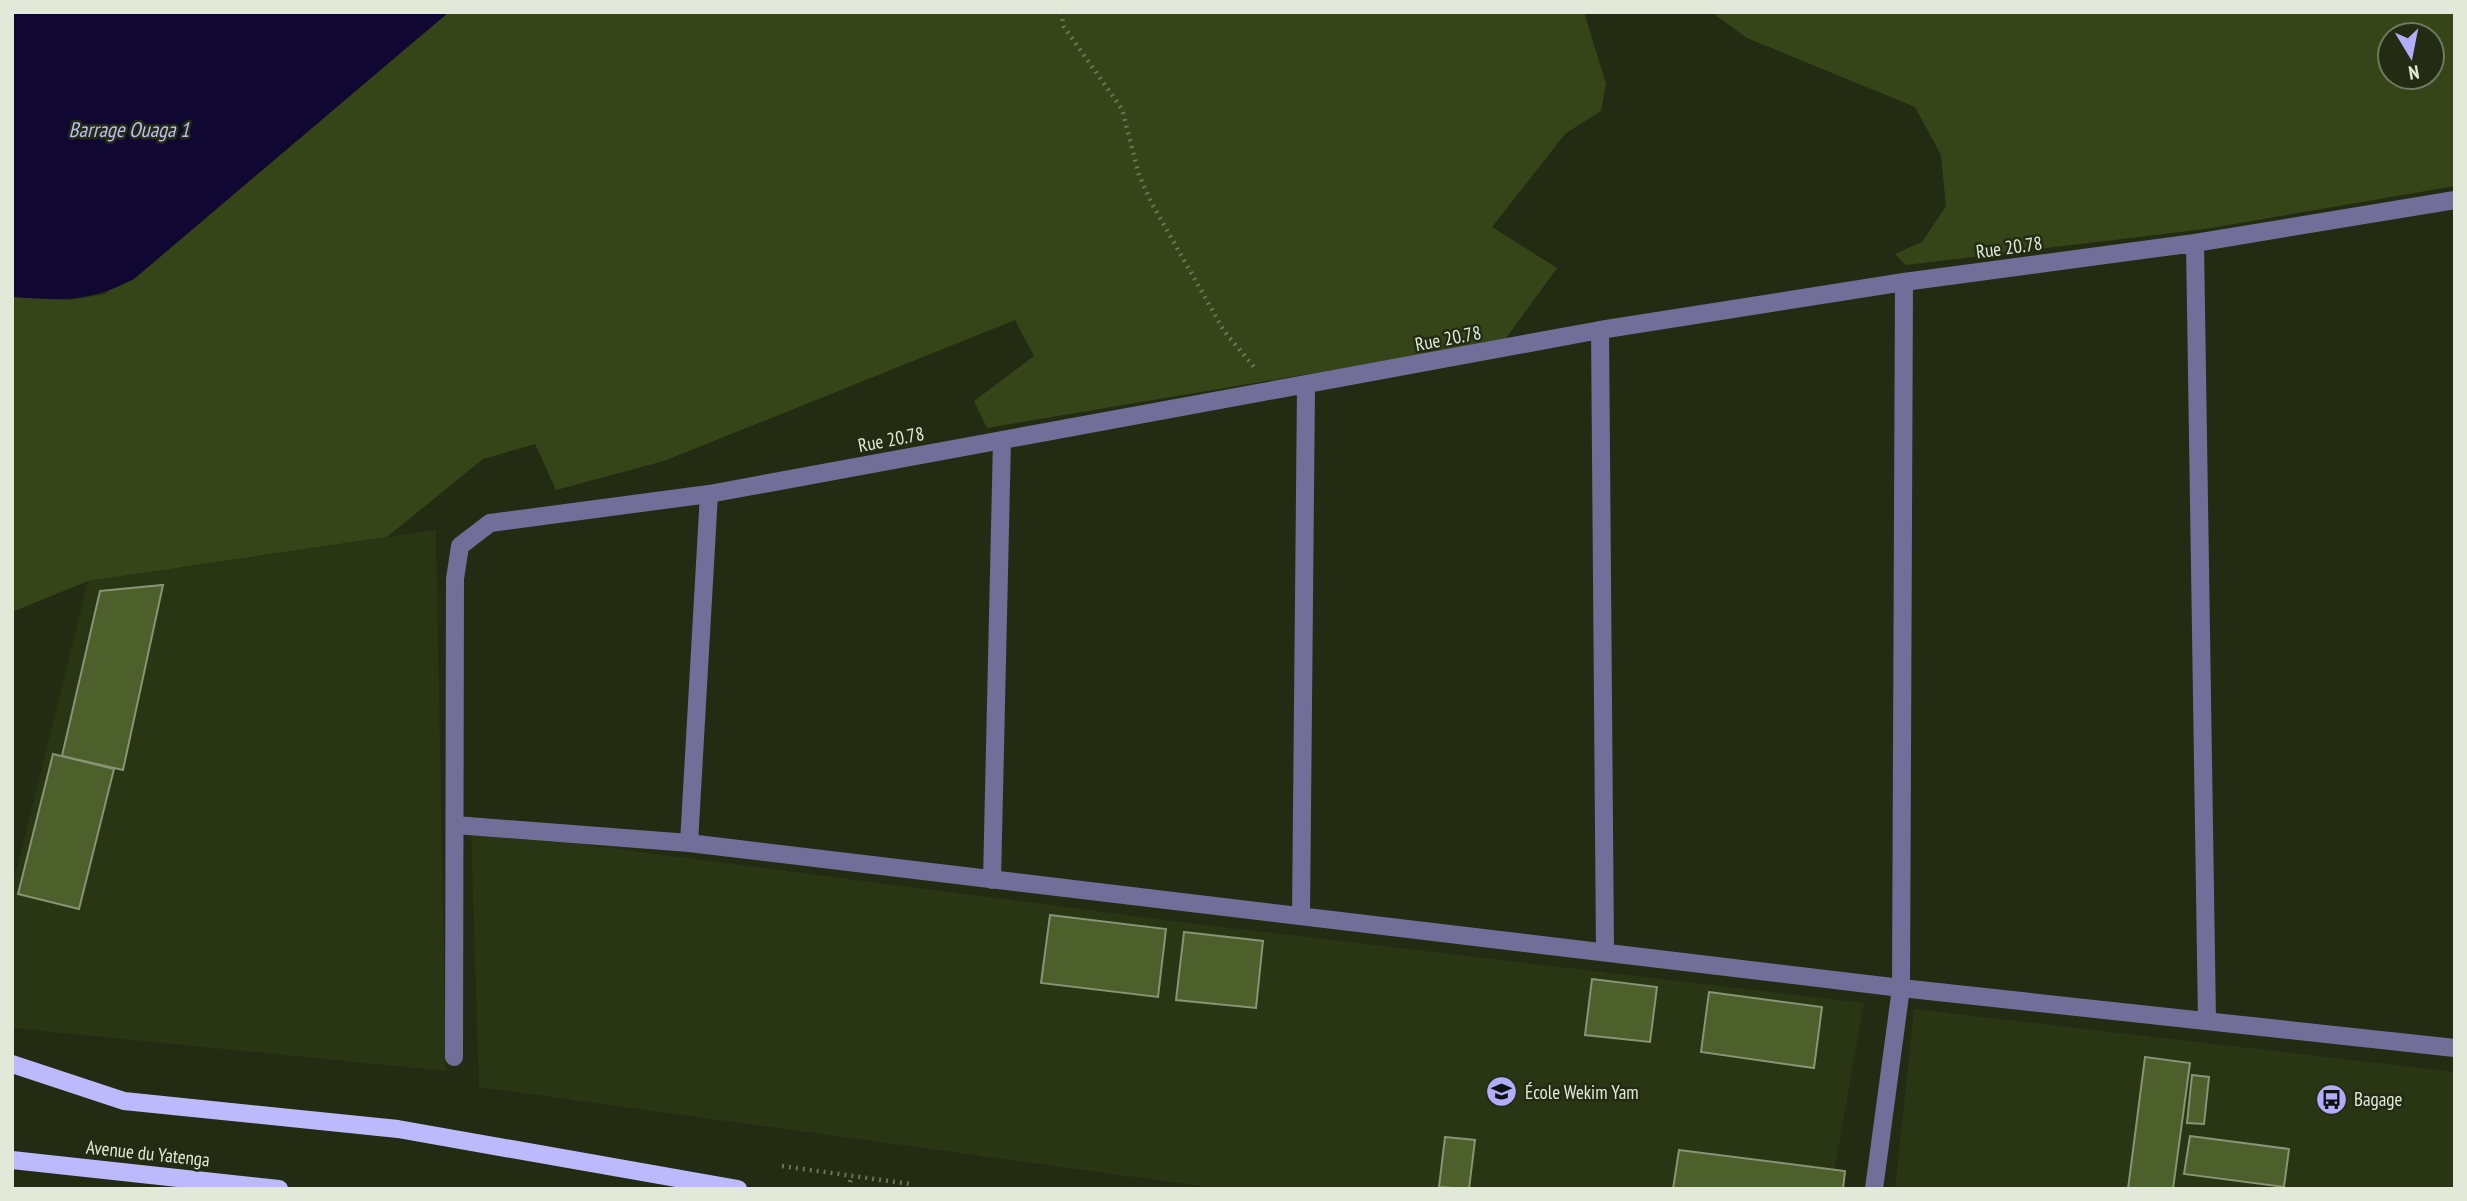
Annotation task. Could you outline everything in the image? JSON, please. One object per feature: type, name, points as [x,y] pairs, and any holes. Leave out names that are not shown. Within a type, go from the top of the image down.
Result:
[{"type":"main road","points":[[12,1064],[124,1101],[398,1129],[738,1189]]},
{"type":"main road","name":"Avenue du Yatenga","points":[[12,1160],[279,1189]]},
{"type":"street","name":"Rue 20.78","points":[[455,825],[455,579],[460,546],[490,523],[709,494],[1306,387],[1600,330],[1904,282],[2195,243],[2455,200]]},
{"type":"street","points":[[2195,243],[2207,1021]]},
{"type":"street","points":[[1874,1189],[1901,988],[1904,282]]},
{"type":"street","points":[[1600,330],[1605,951]]},
{"type":"street","points":[[1301,916],[1306,387]]},
{"type":"street","points":[[992,880],[1002,440]]},
{"type":"street","points":[[689,843],[709,494]]},
{"type":"street","points":[[454,1057],[455,825],[689,843],[1901,988],[2455,1048]]},
{"type":"path","points":[[1060,12],[1064,27],[1122,109],[1139,175],[1151,202],[1224,331],[1248,356],[1269,393]]},
{"type":"path","points":[[782,1166],[910,1184]]},
{"type":"path","points":[[849,1189],[851,1176]]},
{"type":"shaded area","points":[[449,12],[1584,12],[1606,84],[1601,111],[1566,133],[1492,227],[1557,268],[1504,341],[987,428],[974,401],[1034,356],[1015,320],[664,461],[556,490],[535,444],[483,459],[387,537],[88,581],[12,612],[12,297],[69,300],[105,294]]},
{"type":"shaded area","points":[[1711,12],[2455,12],[2455,186],[2205,229],[1906,265],[1895,254],[1922,242],[1946,206],[1941,155],[1915,107],[1747,38]]},
{"type":"shaded area","points":[[436,530],[446,1071],[12,1028],[12,889],[88,581]]},
{"type":"shaded area","points":[[471,830],[1181,922],[1864,1003],[1831,1189],[1222,1189],[479,1087]]},
{"type":"shaded area","points":[[1914,1009],[2455,1072],[2455,1189],[1895,1189]]},
{"type":"water","name":"Barrage Ouaga 1","points":[[12,12],[449,12],[134,279],[88,296],[61,299],[12,297]]},
{"type":"building","points":[[163,585],[123,770],[62,756],[100,591]]},
{"type":"building","points":[[53,754],[114,769],[79,909],[18,894]]},
{"type":"building","points":[[1050,915],[1166,929],[1158,997],[1041,983]]},
{"type":"building","points":[[1184,932],[1263,941],[1256,1008],[1176,1000]]},
{"type":"building","points":[[1592,979],[1657,987],[1650,1042],[1585,1035]]},
{"type":"building","points":[[1709,992],[1822,1007],[1814,1068],[1701,1052]]},
{"type":"building","points":[[2145,1057],[2190,1063],[2173,1189],[2128,1189]]},
{"type":"building","points":[[2192,1075],[2209,1077],[2204,1124],[2187,1123]]},
{"type":"building","points":[[2190,1136],[2289,1149],[2284,1187],[2184,1174]]},
{"type":"building","points":[[1445,1137],[1475,1140],[1469,1189],[1439,1187]]},
{"type":"building","points":[[1679,1150],[1845,1171],[1843,1189],[1673,1189]]},
{"type":"place","name":"École Wekim Yam","points":[[1502,1092]]},
{"type":"place","name":"Bagage","points":[[2331,1099]]}]
